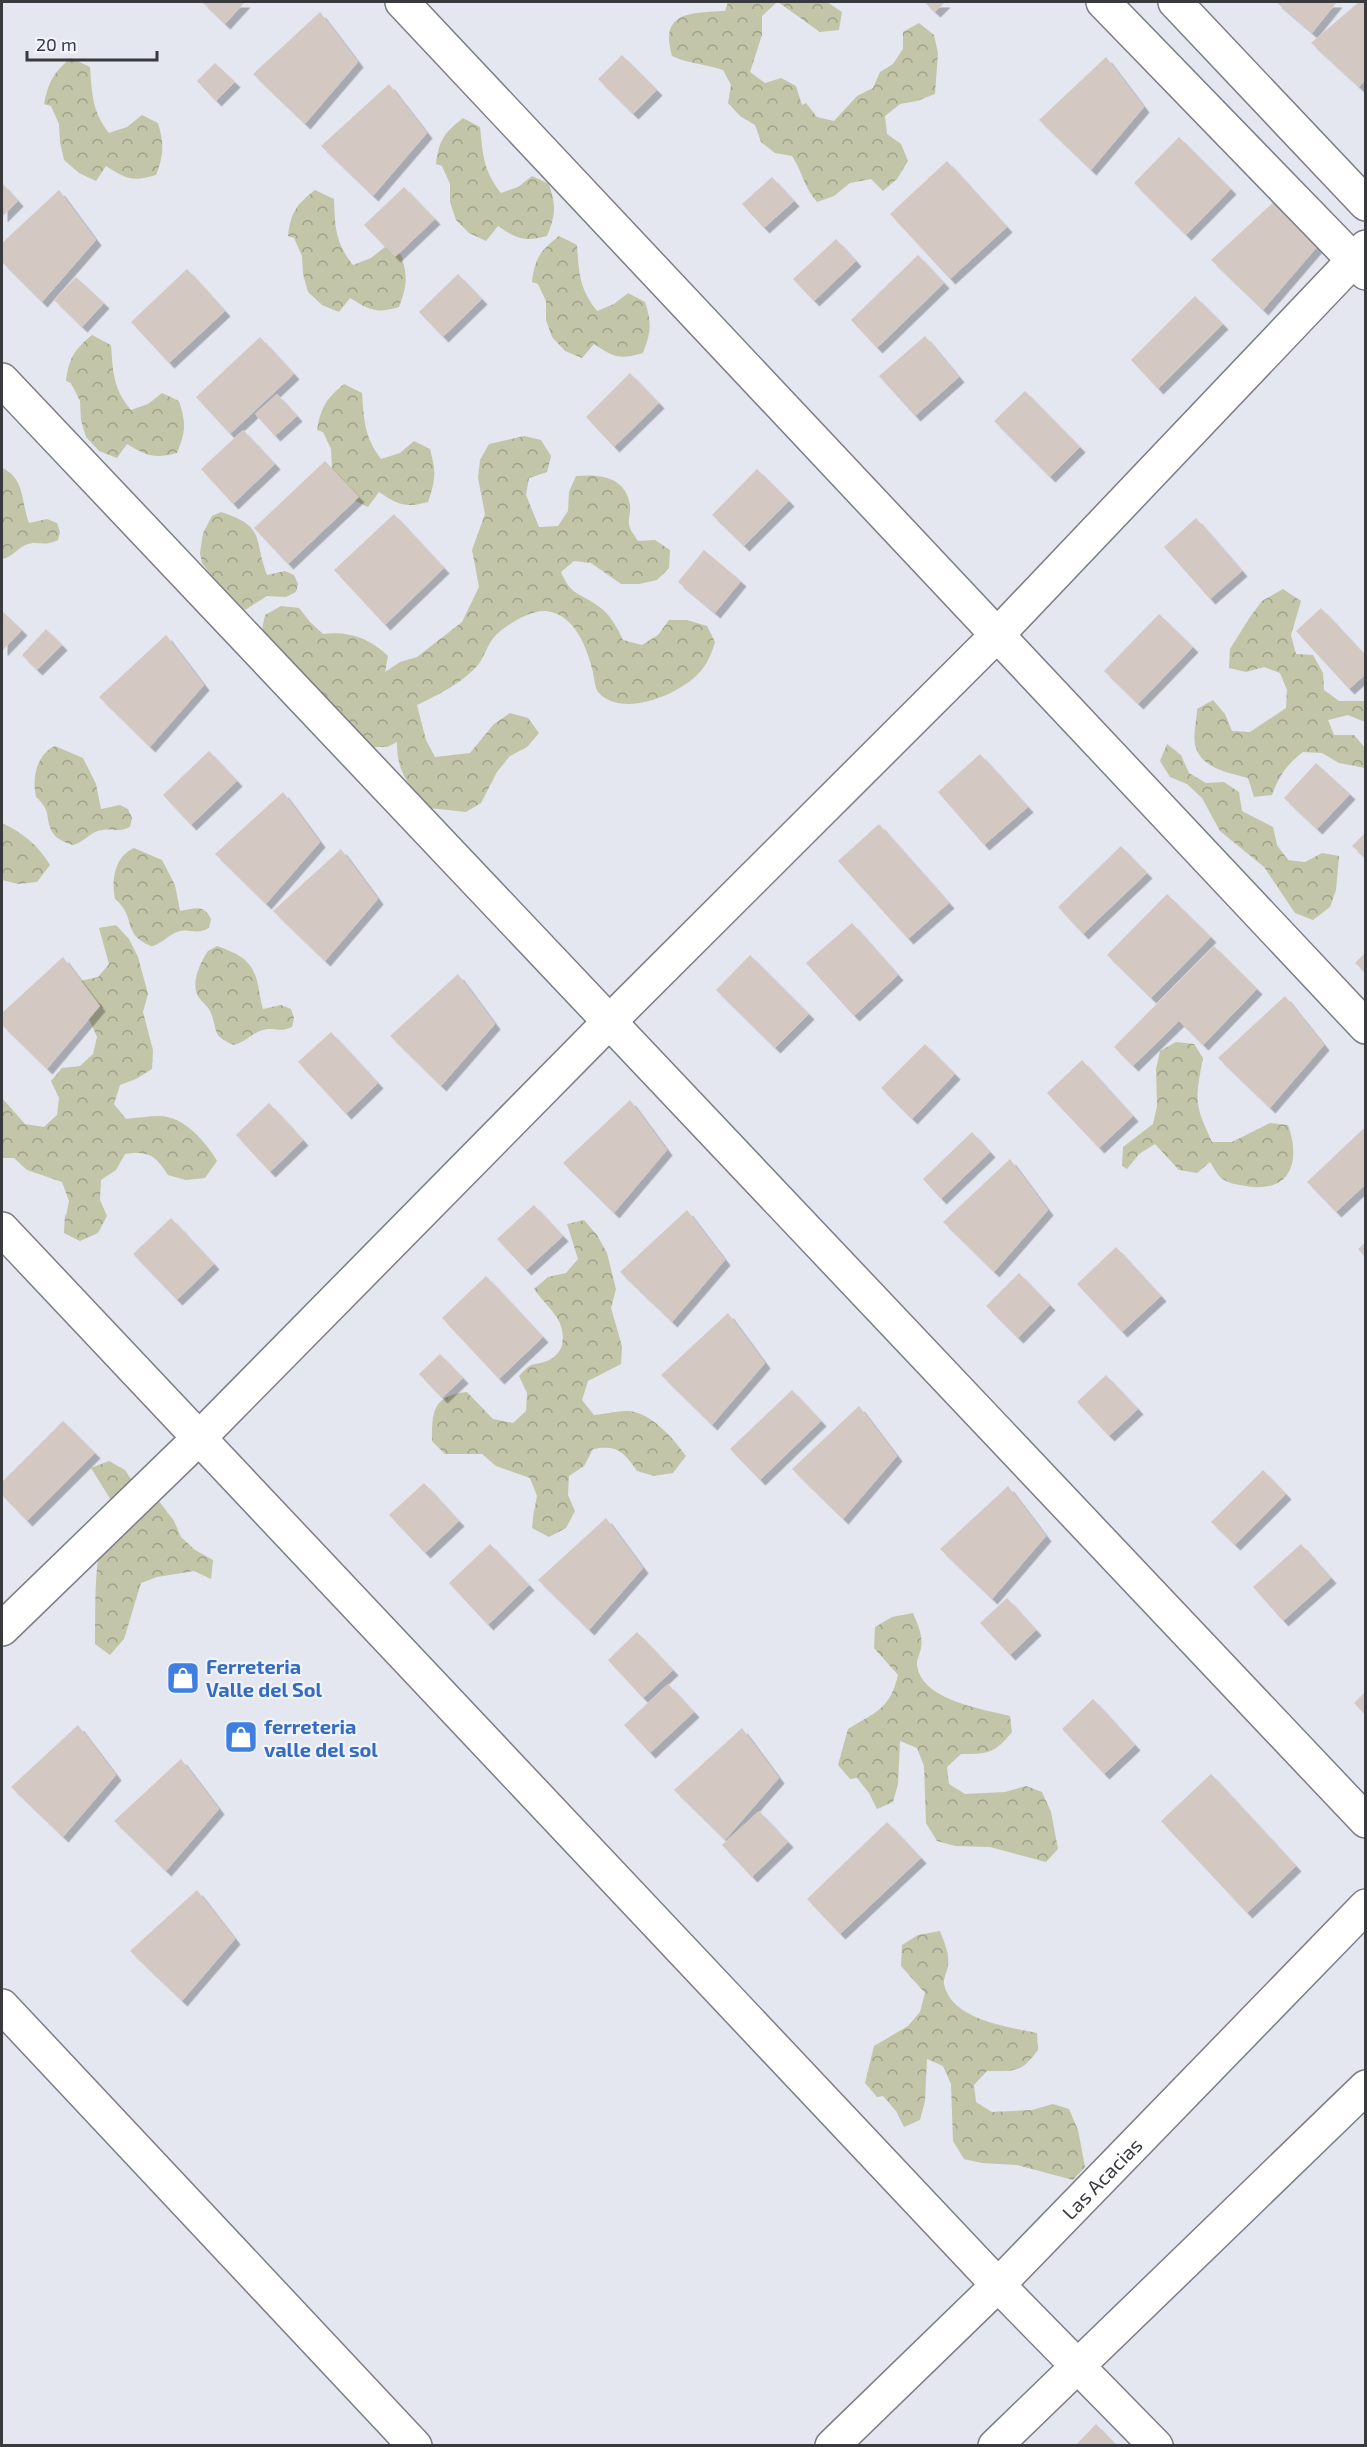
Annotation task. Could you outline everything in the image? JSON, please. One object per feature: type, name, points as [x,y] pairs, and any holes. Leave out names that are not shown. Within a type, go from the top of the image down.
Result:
[{"type":"street","points":[[402,2],[1365,1027]]},
{"type":"street","points":[[2,1629],[199,1438],[609,1022],[998,634],[1361,260],[1103,2]]},
{"type":"street","points":[[1174,2],[1365,204]]},
{"type":"street","points":[[2,380],[1365,1821]]},
{"type":"street","points":[[2,1229],[998,2285],[1156,2445]]},
{"type":"street","name":"Las Acacias","points":[[832,2445],[998,2285],[1365,1906]]},
{"type":"street","points":[[2,2006],[415,2445]]},
{"type":"street","points":[[995,2445],[1365,2087]]},
{"type":"green space","points":[[728,2],[777,2],[762,16],[762,35],[750,72],[765,83],[781,78],[796,86],[802,105],[806,103],[817,117],[834,121],[857,96],[873,88],[880,72],[893,64],[903,49],[903,32],[919,23],[934,35],[938,53],[935,94],[900,104],[885,116],[887,134],[901,144],[908,161],[897,179],[883,191],[871,179],[850,183],[834,196],[817,202],[792,156],[775,153],[761,142],[755,125],[740,116],[728,103],[731,85],[723,70],[672,56],[669,41],[670,30],[674,23],[690,14],[725,11]]},
{"type":"green space","points":[[778,2],[827,2],[842,12],[839,30],[820,32]]},
{"type":"green space","points":[[71,58],[90,67],[96,110],[109,133],[127,127],[142,115],[158,123],[162,149],[161,162],[156,175],[135,179],[119,174],[106,166],[96,181],[79,173],[64,160],[59,124],[51,106],[44,104],[53,78]]},
{"type":"green space","points":[[463,118],[480,127],[487,169],[501,193],[518,187],[532,176],[549,184],[554,210],[547,236],[532,239],[521,238],[498,226],[486,241],[469,233],[456,220],[450,202],[450,184],[442,166],[436,164],[444,138],[451,128]]},
{"type":"green space","points":[[315,190],[334,199],[339,241],[353,265],[371,258],[385,247],[401,255],[406,281],[399,307],[373,310],[350,298],[339,312],[322,305],[308,292],[303,274],[302,256],[294,238],[288,236],[296,210],[303,200]]},
{"type":"green space","points":[[559,236],[577,245],[583,287],[597,311],[614,304],[628,293],[645,302],[650,328],[643,353],[622,357],[606,352],[594,344],[582,358],[565,351],[552,337],[546,320],[546,301],[538,284],[532,282],[540,256],[547,246]]},
{"type":"green space","points":[[92,335],[111,345],[113,372],[117,387],[131,410],[148,404],[162,393],[179,401],[184,427],[177,453],[162,456],[151,455],[127,444],[117,458],[99,451],[86,437],[81,420],[80,401],[71,383],[66,381],[73,355]]},
{"type":"green space","points":[[344,384],[362,393],[364,420],[368,435],[381,459],[400,453],[414,441],[430,449],[434,475],[433,488],[428,502],[414,505],[402,504],[379,492],[368,507],[351,499],[337,486],[332,468],[331,449],[323,432],[317,430],[325,404]]},
{"type":"green space","points":[[524,436],[541,440],[551,456],[547,472],[529,478],[526,495],[539,527],[558,526],[568,511],[569,492],[576,476],[603,477],[617,483],[628,496],[629,526],[638,541],[655,540],[670,550],[669,568],[657,580],[639,584],[621,584],[591,563],[574,561],[561,572],[572,590],[606,613],[623,640],[642,645],[658,635],[669,620],[687,620],[707,626],[715,642],[704,667],[689,682],[650,701],[621,704],[599,693],[583,643],[565,618],[556,613],[540,611],[513,622],[494,637],[472,671],[449,688],[417,705],[426,740],[435,757],[470,753],[494,724],[510,713],[528,718],[539,733],[527,747],[510,756],[497,772],[481,803],[466,812],[429,808],[402,771],[397,742],[387,747],[370,747],[336,707],[301,692],[261,634],[265,615],[281,606],[299,608],[323,634],[358,637],[381,650],[388,656],[385,672],[400,662],[417,657],[462,622],[479,587],[472,550],[485,514],[478,478],[480,460],[489,444]]},
{"type":"green space","points":[[2,468],[9,472],[19,484],[29,523],[47,519],[57,523],[60,532],[58,540],[28,544],[2,559]]},
{"type":"green space","points":[[221,512],[246,523],[252,529],[267,575],[285,571],[294,575],[298,584],[296,592],[286,597],[267,596],[245,610],[239,611],[218,599],[214,579],[202,563],[200,553],[203,533],[212,516]]},
{"type":"green space","points":[[1283,589],[1301,601],[1291,635],[1296,654],[1313,655],[1323,673],[1324,690],[1339,701],[1365,701],[1365,722],[1348,715],[1328,720],[1334,735],[1354,735],[1365,748],[1365,768],[1339,763],[1322,753],[1303,752],[1284,771],[1272,795],[1254,797],[1248,778],[1218,769],[1200,755],[1194,739],[1197,709],[1213,700],[1225,714],[1232,731],[1250,732],[1286,708],[1287,690],[1280,673],[1264,667],[1246,672],[1229,668],[1230,649],[1250,617],[1262,601]]},
{"type":"green space","points":[[1167,744],[1181,755],[1189,773],[1206,783],[1224,782],[1239,792],[1242,811],[1273,827],[1277,845],[1288,860],[1305,862],[1322,853],[1339,856],[1336,890],[1330,907],[1313,920],[1295,913],[1264,867],[1220,831],[1202,798],[1187,784],[1170,777],[1160,761]]},
{"type":"green space","points":[[55,746],[83,758],[96,784],[101,809],[120,805],[128,809],[132,818],[130,827],[122,830],[98,831],[73,845],[55,835],[50,828],[45,807],[36,797],[35,775],[43,755]]},
{"type":"green space","points":[[2,823],[29,840],[50,865],[37,882],[18,884],[2,880]]},
{"type":"green space","points":[[134,848],[162,860],[175,885],[180,911],[202,909],[211,919],[209,928],[180,931],[158,944],[149,947],[151,946],[136,936],[126,912],[115,899],[114,884],[116,869],[122,857]]},
{"type":"green space","points":[[116,925],[129,939],[138,957],[148,994],[143,1012],[153,1050],[152,1069],[120,1085],[114,1104],[126,1119],[159,1116],[177,1120],[200,1138],[217,1161],[205,1178],[186,1180],[168,1175],[151,1156],[140,1153],[125,1154],[116,1170],[101,1180],[100,1200],[107,1216],[98,1233],[80,1241],[64,1233],[65,1214],[66,1216],[69,1201],[62,1182],[27,1170],[14,1158],[2,1158],[2,1098],[25,1124],[44,1127],[57,1115],[59,1098],[51,1081],[62,1068],[80,1066],[93,1054],[97,1037],[90,1021],[76,1009],[80,981],[98,977],[109,964],[99,928]]},
{"type":"green space","points":[[217,946],[238,955],[253,969],[263,1009],[281,1005],[291,1009],[294,1018],[292,1027],[284,1030],[263,1030],[233,1045],[219,1036],[210,1011],[200,999],[195,987],[202,962],[208,951]]},
{"type":"green space","points":[[1176,1042],[1194,1044],[1203,1058],[1198,1083],[1198,1101],[1212,1142],[1232,1142],[1270,1123],[1288,1125],[1292,1138],[1292,1162],[1289,1172],[1282,1180],[1273,1185],[1261,1187],[1236,1184],[1220,1177],[1210,1162],[1197,1173],[1179,1170],[1155,1144],[1139,1154],[1127,1169],[1122,1166],[1123,1147],[1153,1124],[1157,1106],[1156,1069],[1160,1051]]},
{"type":"green space","points":[[584,1220],[597,1235],[607,1253],[616,1289],[611,1308],[622,1346],[621,1364],[588,1381],[582,1400],[594,1415],[627,1411],[644,1416],[661,1427],[686,1456],[673,1473],[654,1476],[637,1471],[619,1451],[608,1448],[593,1449],[584,1466],[569,1476],[568,1495],[575,1511],[566,1528],[549,1537],[532,1528],[537,1496],[530,1478],[496,1466],[482,1454],[445,1454],[432,1441],[433,1421],[434,1413],[441,1401],[447,1397],[467,1392],[493,1419],[513,1423],[526,1411],[527,1393],[519,1376],[530,1366],[554,1357],[561,1347],[563,1336],[555,1314],[534,1289],[548,1277],[566,1273],[578,1259],[567,1224]]},
{"type":"green space","points":[[109,1461],[125,1470],[135,1485],[152,1492],[174,1521],[181,1537],[195,1550],[213,1560],[211,1579],[194,1571],[157,1577],[141,1583],[124,1639],[110,1655],[95,1644],[96,1591],[102,1539],[114,1505],[91,1468]]},
{"type":"green space","points":[[913,1613],[921,1639],[917,1666],[922,1678],[930,1688],[956,1702],[1010,1716],[1012,1732],[1000,1745],[984,1753],[961,1754],[947,1767],[949,1784],[965,1794],[1005,1792],[1026,1786],[1042,1792],[1051,1812],[1058,1849],[1046,1862],[990,1847],[955,1846],[937,1841],[926,1823],[924,1766],[917,1748],[900,1741],[898,1784],[893,1802],[877,1809],[869,1793],[857,1778],[850,1779],[838,1765],[848,1729],[886,1703],[898,1675],[874,1648],[875,1627],[892,1617]]},
{"type":"green space","points":[[940,1931],[948,1957],[944,1984],[949,1996],[958,2006],[983,2020],[1037,2033],[1038,2050],[1027,2063],[1017,2069],[987,2071],[974,2085],[976,2102],[992,2112],[1032,2110],[1053,2104],[1069,2109],[1078,2130],[1085,2167],[1073,2180],[1017,2165],[982,2163],[964,2159],[953,2141],[951,2084],[943,2066],[927,2059],[925,2101],[920,2120],[904,2127],[896,2111],[883,2096],[877,2097],[865,2083],[874,2046],[908,2026],[920,2012],[925,1993],[901,1966],[902,1945],[918,1935]]},
{"type":"building","points":[[202,2],[245,2],[225,24]]},
{"type":"building","points":[[924,2],[945,2],[935,12]]},
{"type":"building","points":[[1276,2],[1337,2],[1312,33]]},
{"type":"building","points":[[1359,2],[1366,2],[1366,79],[1359,87],[1311,43]]},
{"type":"building","points":[[320,12],[358,62],[305,124],[253,74]]},
{"type":"building","points":[[622,55],[657,90],[633,114],[598,79]]},
{"type":"building","points":[[1106,57],[1144,107],[1091,170],[1039,120]]},
{"type":"building","points":[[215,63],[235,82],[216,101],[197,81]]},
{"type":"building","points":[[389,84],[427,133],[373,196],[321,146]]},
{"type":"building","points":[[1179,137],[1231,189],[1186,235],[1134,183]]},
{"type":"building","points":[[947,161],[1007,227],[950,279],[890,214]]},
{"type":"building","points":[[772,177],[794,201],[764,228],[742,204]]},
{"type":"building","points":[[2,183],[18,201],[2,217]]},
{"type":"building","points":[[404,187],[435,219],[395,257],[364,225]]},
{"type":"building","points":[[59,190],[96,240],[42,302],[2,262],[2,243]]},
{"type":"building","points":[[1279,197],[1317,247],[1263,310],[1211,260]]},
{"type":"building","points":[[836,239],[856,261],[814,301],[793,279]]},
{"type":"building","points":[[918,255],[944,283],[877,348],[851,320]]},
{"type":"building","points":[[187,269],[225,311],[169,363],[131,322]]},
{"type":"building","points":[[458,274],[482,299],[443,337],[419,312]]},
{"type":"building","points":[[76,277],[104,303],[82,327],[54,300]]},
{"type":"building","points":[[1195,296],[1223,324],[1158,389],[1131,360]]},
{"type":"building","points":[[925,336],[959,377],[915,416],[879,376]]},
{"type":"building","points":[[260,337],[294,374],[230,434],[196,397]]},
{"type":"building","points":[[630,373],[659,403],[614,447],[586,417]]},
{"type":"building","points":[[1025,391],[1080,447],[1050,477],[994,421]]},
{"type":"building","points":[[277,394],[297,416],[275,436],[255,414]]},
{"type":"building","points":[[243,430],[275,464],[233,504],[201,469]]},
{"type":"building","points":[[325,461],[359,497],[288,564],[254,528]]},
{"type":"building","points":[[757,469],[789,501],[744,546],[712,515]]},
{"type":"building","points":[[394,514],[444,568],[385,625],[334,570]]},
{"type":"building","points":[[1196,518],[1242,571],[1210,599],[1164,547]]},
{"type":"building","points":[[704,550],[741,581],[715,613],[678,582]]},
{"type":"building","points":[[1321,608],[1366,656],[1366,674],[1349,689],[1296,631]]},
{"type":"building","points":[[2,611],[22,630],[2,651]]},
{"type":"building","points":[[1159,614],[1193,647],[1138,704],[1104,671]]},
{"type":"building","points":[[46,629],[62,645],[37,670],[22,655]]},
{"type":"building","points":[[166,635],[204,685],[150,747],[99,697]]},
{"type":"building","points":[[209,751],[237,781],[191,825],[163,795]]},
{"type":"building","points":[[980,754],[1028,807],[984,845],[938,792]]},
{"type":"building","points":[[1316,763],[1350,794],[1317,829],[1284,798]]},
{"type":"building","points":[[283,792],[320,842],[266,904],[215,854]]},
{"type":"building","points":[[879,824],[949,903],[908,939],[838,861]]},
{"type":"building","points":[[1366,832],[1366,858],[1352,846]]},
{"type":"building","points":[[1121,846],[1147,873],[1083,934],[1058,907]]},
{"type":"building","points":[[341,849],[378,899],[325,961],[273,911]]},
{"type":"building","points":[[1167,894],[1211,937],[1151,998],[1107,955]]},
{"type":"building","points":[[852,923],[898,975],[854,1016],[806,963]]},
{"type":"building","points":[[1214,946],[1257,989],[1203,1045],[1179,1021],[1133,1066],[1114,1047]]},
{"type":"building","points":[[1366,952],[1366,973],[1355,963]]},
{"type":"building","points":[[750,955],[809,1014],[775,1048],[716,990]]},
{"type":"building","points":[[63,957],[100,1006],[47,1069],[2,1025],[2,1013]]},
{"type":"building","points":[[458,974],[495,1024],[441,1086],[390,1036]]},
{"type":"building","points":[[1285,996],[1324,1045],[1270,1108],[1218,1058]]},
{"type":"building","points":[[331,1032],[378,1083],[346,1114],[298,1062]]},
{"type":"building","points":[[925,1044],[955,1074],[912,1119],[881,1088]]},
{"type":"building","points":[[1082,1060],[1133,1116],[1099,1148],[1047,1093]]},
{"type":"building","points":[[630,1100],[667,1150],[614,1213],[563,1163]]},
{"type":"building","points":[[269,1103],[303,1140],[270,1172],[236,1135]]},
{"type":"building","points":[[1363,1129],[1366,1131],[1366,1184],[1336,1212],[1307,1182]]},
{"type":"building","points":[[972,1132],[990,1152],[941,1199],[923,1179]]},
{"type":"building","points":[[1010,1159],[1048,1210],[994,1272],[943,1222]]},
{"type":"building","points":[[534,1205],[563,1236],[526,1270],[497,1239]]},
{"type":"building","points":[[687,1210],[725,1260],[672,1322],[620,1272]]},
{"type":"building","points":[[171,1218],[214,1264],[177,1300],[133,1254]]},
{"type":"building","points":[[1366,1242],[1366,1258],[1358,1249]]},
{"type":"building","points":[[1116,1247],[1161,1296],[1122,1332],[1077,1284]]},
{"type":"building","points":[[1019,1273],[1050,1305],[1018,1338],[986,1306]]},
{"type":"building","points":[[486,1276],[543,1337],[499,1379],[442,1318]]},
{"type":"building","points":[[728,1313],[765,1363],[712,1425],[661,1375]]},
{"type":"building","points":[[440,1354],[463,1378],[442,1398],[419,1374]]},
{"type":"building","points":[[1106,1375],[1138,1409],[1109,1436],[1077,1402]]},
{"type":"building","points":[[792,1390],[821,1421],[760,1480],[730,1449]]},
{"type":"building","points":[[859,1406],[897,1456],[843,1519],[792,1469]]},
{"type":"building","points":[[63,1421],[95,1453],[27,1521],[2,1495],[2,1482]]},
{"type":"building","points":[[1263,1470],[1286,1494],[1235,1545],[1211,1522]]},
{"type":"building","points":[[424,1483],[459,1521],[425,1553],[389,1515]]},
{"type":"building","points":[[1008,1486],[1046,1536],[992,1599],[940,1549]]},
{"type":"building","points":[[606,1518],[643,1568],[589,1630],[538,1580]]},
{"type":"building","points":[[490,1544],[529,1585],[488,1625],[449,1583]]},
{"type":"building","points":[[1301,1544],[1331,1578],[1283,1621],[1253,1587]]},
{"type":"building","points":[[1007,1598],[1036,1630],[1010,1655],[980,1623]]},
{"type":"building","points":[[637,1632],[673,1670],[643,1698],[608,1660]]},
{"type":"building","points":[[668,1684],[694,1712],[650,1753],[624,1725]]},
{"type":"building","points":[[1366,1691],[1366,1715],[1354,1703]]},
{"type":"building","points":[[1093,1699],[1135,1745],[1104,1774],[1062,1729]]},
{"type":"building","points":[[78,1725],[116,1775],[63,1837],[11,1787]]},
{"type":"building","points":[[742,1728],[779,1778],[725,1840],[674,1790]]},
{"type":"building","points":[[181,1759],[219,1809],[166,1871],[114,1821]]},
{"type":"building","points":[[1211,1774],[1296,1866],[1247,1913],[1161,1821]]},
{"type":"building","points":[[759,1811],[788,1842],[752,1877],[722,1845]]},
{"type":"building","points":[[887,1822],[921,1858],[840,1934],[807,1899]]},
{"type":"building","points":[[197,1890],[235,1939],[182,2001],[130,1951]]},
{"type":"building","points":[[1096,2424],[1117,2446],[1075,2446]]},
{"type":"place","name":"Ferreteria Valle del Sol","points":[[183,1678]]},
{"type":"place","name":"ferreteria valle del sol","points":[[241,1737]]}]
